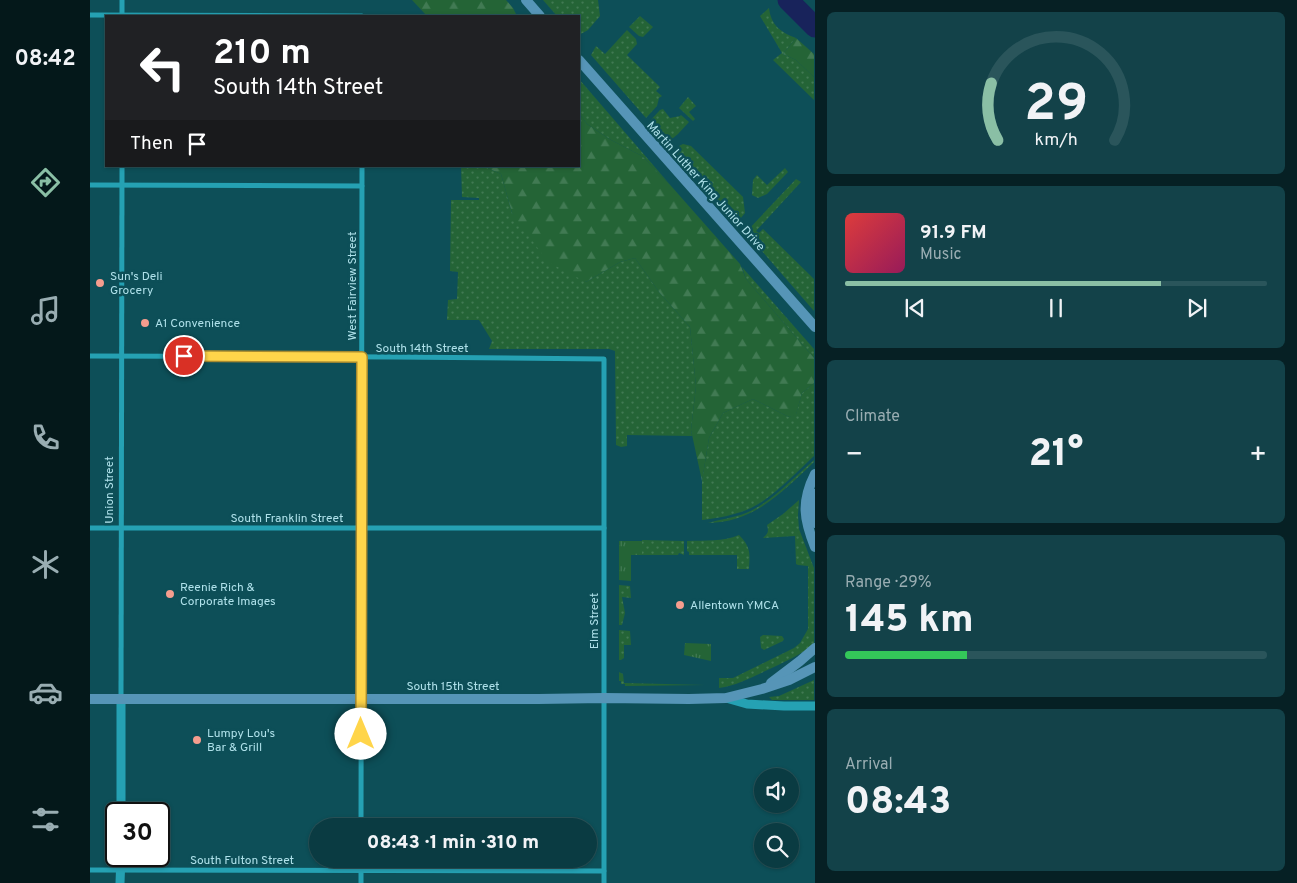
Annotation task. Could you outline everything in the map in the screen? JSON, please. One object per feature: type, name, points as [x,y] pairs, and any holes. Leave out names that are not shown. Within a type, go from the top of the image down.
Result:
[{"type":"main road","points":[[526,0],[539,15]]},
{"type":"main road","name":"Martin Luther King Junior Drive","points":[[580,61],[814,327]]},
{"type":"main road","points":[[814,474],[806,499],[805,512],[807,528],[814,547]]},
{"type":"main road","points":[[814,492],[812,501],[814,523]]},
{"type":"main road","points":[[762,689],[800,661],[814,648]]},
{"type":"main road","points":[[726,698],[789,680],[814,667]]},
{"type":"main road","name":"South 15th Street","points":[[90,699],[604,698],[689,700],[726,698]]},
{"type":"street","points":[[122,0],[122,15]]},
{"type":"street","points":[[90,15],[105,15]]},
{"type":"street","name":"Union Street","points":[[121,802],[122,167]]},
{"type":"street","name":"West Fairview Street","points":[[361,818],[362,167]]},
{"type":"street","points":[[90,185],[362,186]]},
{"type":"street","name":"South 14th Street","points":[[90,356],[604,359]]},
{"type":"street","name":"Elm Street","points":[[604,359],[604,883]]},
{"type":"street","name":"South Franklin Street","points":[[90,528],[604,528]]},
{"type":"street","name":"South 15th Street","points":[[726,698],[747,704],[814,706]]},
{"type":"street","points":[[120,867],[120,883]]},
{"type":"street","name":"South Fulton Street","points":[[90,870],[604,871]]},
{"type":"street","points":[[361,870],[361,883]]},
{"type":"green space","points":[[412,0],[506,0],[516,15],[426,15]]},
{"type":"green space","points":[[543,0],[598,0],[600,16],[588,30],[580,34],[580,15],[556,15]]},
{"type":"green space","points":[[769,8],[772,19],[777,27],[796,38],[783,54],[796,60],[814,77],[814,100],[773,60],[782,53],[760,16]]},
{"type":"green space","points":[[640,16],[653,27],[643,37],[639,36],[629,27]]},
{"type":"green space","points":[[627,30],[636,39],[637,44],[627,55],[660,87],[656,91],[662,96],[659,98],[657,106],[646,118],[591,55],[596,46],[605,54]]},
{"type":"green space","points":[[796,38],[814,54],[814,77],[796,60],[783,54]]},
{"type":"green space","points":[[580,80],[672,187],[642,156],[611,140],[587,124],[580,114]]},
{"type":"green space","points":[[688,97],[696,106],[689,112],[695,119],[693,121],[679,108]]},
{"type":"green space","points":[[663,109],[670,118],[681,115],[689,122],[667,143],[649,122]]},
{"type":"green space","points":[[580,114],[587,124],[611,140],[642,156],[740,264],[746,279],[814,358],[814,383],[802,393],[796,415],[789,417],[753,399],[723,413],[709,438],[702,481],[691,430],[696,386],[690,327],[659,292],[635,258],[620,262],[586,282],[548,262],[512,213],[501,174],[485,167],[580,167]]},
{"type":"green space","points":[[683,144],[691,146],[743,197],[745,213],[740,219],[735,221],[674,151]]},
{"type":"green space","points":[[461,167],[485,167],[501,174],[512,213],[586,282],[620,262],[635,258],[659,292],[690,327],[696,386],[692,436],[627,435],[627,446],[621,447],[616,445],[615,351],[609,349],[489,349],[492,341],[479,320],[447,320],[448,300],[457,299],[458,272],[450,271],[451,200],[479,200],[479,198],[462,197]]},
{"type":"green space","points":[[785,168],[788,172],[767,194],[758,198],[752,195],[753,180],[757,175],[767,185]]},
{"type":"green space","points":[[796,179],[801,182],[756,231],[759,233],[763,229],[814,279],[814,311],[748,235],[747,231]]},
{"type":"green space","points":[[742,267],[814,349],[814,358],[746,279]]},
{"type":"green space","points":[[814,383],[814,456],[759,504],[733,514],[702,520],[702,481],[709,438],[723,413],[753,399],[789,417],[796,414],[802,393]]},
{"type":"green space","points":[[814,460],[791,484],[767,503],[754,511],[725,521],[708,523],[741,515],[765,503]]},
{"type":"green space","points":[[799,500],[799,529],[814,568],[814,643],[800,654],[774,667],[740,682],[719,688],[719,678],[733,678],[794,648],[800,643],[808,629],[808,566],[796,564],[795,536],[763,538],[768,532],[767,525]]},
{"type":"green space","points":[[739,535],[746,543],[749,551],[749,569],[737,569],[737,555],[689,555],[687,551],[687,541],[720,540]]},
{"type":"green space","points":[[642,540],[684,541],[684,555],[679,553],[678,555],[642,555]]},
{"type":"green space","points":[[619,541],[642,541],[642,555],[631,555],[631,581],[619,580]]},
{"type":"green space","points":[[619,585],[630,586],[631,598],[622,597],[625,613],[622,625],[619,625]]},
{"type":"green space","points":[[619,630],[630,631],[631,645],[624,645],[624,658],[621,660],[619,660]]},
{"type":"green space","points":[[763,635],[782,636],[784,639],[764,650],[761,648],[760,637]]},
{"type":"green space","points":[[685,643],[711,644],[711,661],[684,655]]},
{"type":"green space","points":[[619,672],[623,674],[624,683],[705,685],[625,686],[625,684],[621,684],[621,681],[619,681]]},
{"type":"green space","points":[[814,680],[814,700],[772,700],[769,697],[779,696]]},
{"type":"waterway","points":[[788,0],[815,27]]},
{"type":"place","name":"Sun's Deli Grocery","points":[[100,283]]},
{"type":"place","name":"A1 Convenience","points":[[145,323]]},
{"type":"place","name":"Reenie Rich & Corporate Images","points":[[170,594]]},
{"type":"place","name":"Allentown YMCA","points":[[680,605]]},
{"type":"place","name":"Lumpy Lou's Bar & Grill","points":[[197,740]]},
{"type":"route","points":[[184,356],[362,357],[361,734]]}]
